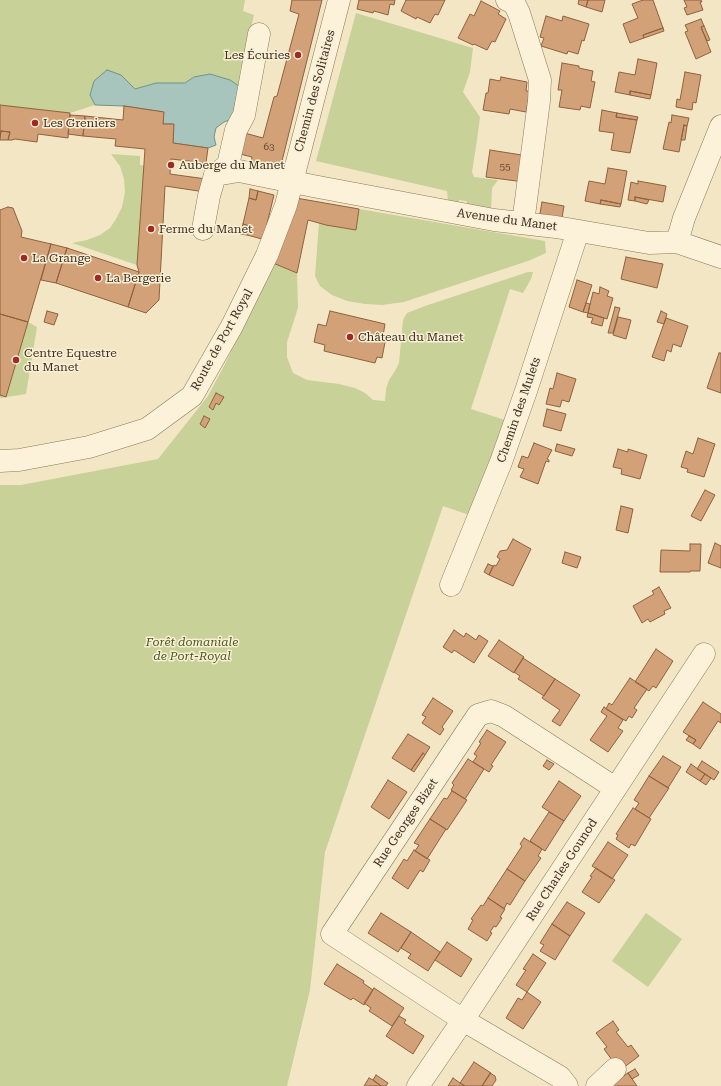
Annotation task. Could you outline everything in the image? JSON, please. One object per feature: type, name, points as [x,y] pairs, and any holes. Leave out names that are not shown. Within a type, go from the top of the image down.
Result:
[{"type":"street","name":"Chemin des Solitaires","points":[[293,182],[339,0]]},
{"type":"street","points":[[508,0],[514,3],[518,13],[540,80],[539,101],[523,223]]},
{"type":"street","points":[[203,229],[209,196],[215,175],[228,165],[236,130],[244,115],[259,34]]},
{"type":"street","points":[[677,242],[684,218],[721,126]]},
{"type":"street","name":"Avenue du Manet","points":[[215,175],[239,171],[486,218],[556,227],[649,243],[677,242],[721,257]]},
{"type":"street","name":"Route de Port Royal","points":[[0,460],[19,460],[89,447],[147,429],[192,396],[232,326],[267,255],[293,182]]},
{"type":"street","name":"Chemin des Mulets","points":[[451,585],[501,462],[526,391],[578,231]]},
{"type":"street","name":"Rue Charles Gounod","points":[[418,1086],[704,654]]},
{"type":"street","name":"Rue Georges Bizet","points":[[463,1020],[332,934],[478,715],[491,711],[504,716],[615,788]]},
{"type":"street","points":[[463,1020],[560,1077],[567,1086]]},
{"type":"street","points":[[597,1086],[615,1069]]},
{"type":"green space","points":[[0,0],[245,0],[243,11],[254,15],[240,72],[239,86],[194,77],[185,83],[156,83],[135,89],[121,75],[90,95],[95,105],[70,113],[0,105]]},
{"type":"green space","points":[[356,13],[473,48],[470,72],[463,92],[480,117],[472,172],[474,177],[498,180],[492,188],[491,211],[470,207],[466,201],[459,200],[458,206],[448,201],[447,191],[316,161]]},
{"type":"green space","points":[[111,154],[140,156],[140,165],[145,166],[137,265],[72,243],[87,240],[100,235],[110,228],[122,207],[125,192],[124,179],[120,166]]},
{"type":"green space","points":[[359,209],[545,241],[546,253],[528,261],[404,302],[382,305],[347,301],[332,295],[320,286],[315,276],[319,223],[356,230]]},
{"type":"green space","name":"Forêt domaniale de Port-Royal","points":[[273,263],[297,273],[298,308],[287,342],[287,357],[293,373],[307,380],[339,384],[355,388],[365,393],[373,400],[385,401],[386,389],[389,380],[399,363],[403,320],[407,313],[528,272],[533,272],[531,279],[523,293],[510,289],[471,409],[508,421],[475,517],[443,506],[325,852],[310,990],[287,1086],[0,1086],[0,485],[21,485],[158,459],[208,396],[224,366]]},
{"type":"green space","name":"Centre Equestre du Manet","points":[[0,314],[28,322],[37,327],[26,394],[0,398]]},
{"type":"green space","points":[[646,913],[682,939],[648,987],[612,961]]},
{"type":"water","points":[[107,70],[121,75],[135,89],[156,83],[185,83],[194,77],[210,74],[230,80],[239,86],[232,119],[224,122],[216,128],[214,137],[216,145],[208,148],[173,143],[173,124],[163,124],[163,112],[124,106],[95,105],[90,95],[94,81]]},
{"type":"building","name":"Les Écuries","points":[[292,0],[322,0],[279,173],[250,168],[252,157],[236,153],[241,132],[263,138],[274,97],[277,96],[299,14],[290,11]]},
{"type":"building","points":[[359,0],[395,0],[394,5],[390,4],[388,15],[374,11],[373,13],[357,9]]},
{"type":"building","points":[[406,0],[445,0],[438,15],[435,14],[430,23],[417,17],[416,19],[401,11]]},
{"type":"building","points":[[579,0],[588,0],[586,7],[578,4]]},
{"type":"building","points":[[588,0],[605,0],[602,12],[586,7]]},
{"type":"building","points":[[643,0],[653,0],[663,28],[643,35],[644,38],[630,43],[623,24],[638,18],[632,4]]},
{"type":"building","points":[[684,0],[701,0],[702,2],[700,2],[703,10],[687,15],[684,8],[687,7]]},
{"type":"building","points":[[481,1],[500,11],[498,14],[506,19],[495,42],[492,41],[487,50],[458,38],[470,14],[474,16]]},
{"type":"building","points":[[546,16],[562,21],[563,16],[589,24],[578,54],[568,51],[567,54],[541,46],[544,38],[540,37]]},
{"type":"building","points":[[701,19],[704,26],[701,27],[711,52],[696,59],[685,32],[688,31],[685,25]]},
{"type":"building","points":[[704,26],[710,40],[707,41],[701,27]]},
{"type":"building","points":[[663,28],[664,31],[644,38],[643,35]]},
{"type":"building","points":[[638,59],[657,63],[651,95],[630,91],[630,95],[615,92],[619,72],[635,75]]},
{"type":"building","points":[[562,63],[579,66],[579,68],[593,71],[591,81],[595,82],[590,108],[581,106],[580,110],[559,107],[562,90],[558,90]]},
{"type":"building","points":[[685,72],[701,75],[696,103],[693,102],[692,110],[676,107],[677,99],[680,100]]},
{"type":"building","points":[[501,77],[527,82],[526,91],[530,91],[526,112],[510,109],[509,114],[483,110],[490,79],[500,81]]},
{"type":"building","points":[[630,91],[651,95],[650,99],[630,95]]},
{"type":"building","name":"Les Greniers","points":[[0,105],[70,113],[68,138],[38,134],[37,142],[15,139],[8,140],[10,132],[1,131],[0,135]]},
{"type":"building","name":"Ferme du Manet","points":[[124,106],[164,112],[163,124],[174,124],[173,143],[208,148],[206,163],[171,159],[170,174],[206,179],[205,192],[165,186],[159,300],[146,313],[128,307],[139,272],[137,265],[145,149],[115,146],[116,139],[83,136],[85,116],[123,120]]},
{"type":"building","points":[[602,110],[617,113],[616,117],[637,120],[630,153],[611,150],[614,133],[599,131]]},
{"type":"building","points":[[617,113],[638,117],[637,120],[616,117]]},
{"type":"building","points":[[70,115],[85,116],[83,136],[68,134]]},
{"type":"building","points":[[672,115],[689,118],[687,126],[684,125],[679,152],[663,149]]},
{"type":"building","points":[[684,125],[687,126],[685,140],[681,140]]},
{"type":"building","points":[[1,131],[10,132],[8,140],[0,140]]},
{"type":"building","points":[[490,150],[528,156],[524,182],[486,177]]},
{"type":"building","points":[[608,168],[627,171],[621,204],[601,200],[600,204],[585,201],[589,181],[605,184]]},
{"type":"building","points":[[638,181],[666,186],[663,202],[635,197],[635,201],[628,200],[631,182],[638,184]]},
{"type":"building","points":[[250,189],[258,191],[256,200],[249,198]]},
{"type":"building","points":[[258,191],[274,195],[262,239],[247,235],[249,226],[243,224],[249,198],[256,200]]},
{"type":"building","points":[[635,197],[649,200],[647,204],[635,201]]},
{"type":"building","points":[[296,198],[359,209],[356,230],[326,225],[308,220],[297,273],[273,263]]},
{"type":"building","points":[[601,200],[621,204],[620,207],[600,204]]},
{"type":"building","points":[[542,202],[564,206],[561,224],[539,219]]},
{"type":"building","name":"La Grange","points":[[8,207],[13,208],[22,231],[21,237],[51,244],[28,322],[0,314],[0,210]]},
{"type":"building","points":[[243,224],[249,226],[247,235],[240,234]]},
{"type":"building","points":[[51,244],[67,248],[56,283],[41,280]]},
{"type":"building","name":"La Bergerie","points":[[67,248],[139,272],[128,307],[56,283]]},
{"type":"building","points":[[626,257],[663,264],[657,288],[621,279]]},
{"type":"building","points":[[577,280],[592,285],[583,312],[569,307]]},
{"type":"building","points":[[600,287],[609,291],[607,296],[613,298],[607,319],[588,313],[593,292],[599,294]]},
{"type":"building","points":[[586,303],[590,304],[588,313],[583,312]]},
{"type":"building","points":[[615,307],[620,308],[613,333],[608,333]]},
{"type":"building","points":[[47,311],[58,314],[54,325],[44,322]]},
{"type":"building","name":"Château du Manet","points":[[330,311],[385,324],[383,336],[386,337],[382,358],[377,357],[375,363],[324,351],[325,345],[314,342],[318,324],[326,326]]},
{"type":"building","points":[[661,311],[667,314],[664,324],[657,322]]},
{"type":"building","points":[[588,313],[604,318],[602,326],[591,323],[593,318],[587,317]]},
{"type":"building","points":[[0,314],[28,322],[6,397],[0,395]]},
{"type":"building","points":[[618,317],[631,320],[626,339],[613,335]]},
{"type":"building","points":[[666,318],[688,326],[681,347],[673,344],[671,352],[667,350],[664,361],[652,357]]},
{"type":"building","points":[[719,353],[721,353],[721,393],[707,388]]},
{"type":"building","points":[[557,373],[576,379],[569,402],[562,400],[560,407],[546,404],[550,388],[553,389]]},
{"type":"building","points":[[216,393],[224,397],[219,405],[216,403],[213,410],[209,407]]},
{"type":"building","points":[[547,409],[566,414],[561,431],[543,426]]},
{"type":"building","points":[[204,416],[210,419],[205,428],[200,424]]},
{"type":"building","points":[[698,438],[715,444],[704,477],[687,472],[688,469],[681,467],[686,451],[693,454]]},
{"type":"building","points":[[534,443],[552,450],[547,459],[549,462],[546,461],[538,484],[520,477],[524,469],[518,467],[522,456],[528,458]]},
{"type":"building","points":[[557,444],[575,449],[572,456],[555,451]]},
{"type":"building","points":[[618,449],[628,452],[628,449],[647,455],[640,479],[621,474],[622,469],[613,467]]},
{"type":"building","points":[[705,490],[715,495],[701,521],[691,516]]},
{"type":"building","points":[[621,506],[633,509],[628,533],[616,530]]},
{"type":"building","points":[[513,539],[531,549],[513,586],[489,575],[494,565],[496,566],[500,559],[497,557],[500,551],[507,550]]},
{"type":"building","points":[[715,543],[721,546],[721,568],[708,563]]},
{"type":"building","points":[[690,544],[701,544],[700,571],[660,572],[661,550],[690,551]]},
{"type":"building","points":[[565,552],[581,557],[577,568],[562,563]]},
{"type":"building","points":[[488,564],[493,566],[489,575],[484,572]]},
{"type":"building","points":[[659,587],[671,608],[664,611],[665,614],[650,622],[648,619],[642,623],[633,606],[654,594],[652,591]]},
{"type":"building","points":[[454,630],[464,637],[466,633],[476,640],[479,635],[488,641],[474,663],[454,650],[452,653],[443,647]]},
{"type":"building","points":[[499,640],[524,657],[514,673],[488,656]]},
{"type":"building","points":[[656,649],[673,661],[656,688],[653,686],[649,691],[635,682]]},
{"type":"building","points":[[523,658],[555,679],[544,696],[518,679],[520,676],[514,672]]},
{"type":"building","points":[[630,678],[647,689],[634,708],[637,710],[632,718],[629,716],[626,721],[606,709],[609,703],[612,705]]},
{"type":"building","points":[[555,679],[580,695],[560,726],[552,721],[560,710],[542,698]]},
{"type":"building","points":[[433,698],[453,711],[442,727],[444,729],[440,735],[422,723],[426,717],[422,715]]},
{"type":"building","points":[[703,702],[721,714],[721,723],[718,721],[700,749],[693,744],[696,740],[683,732]]},
{"type":"building","points":[[604,707],[623,720],[618,728],[623,731],[608,752],[590,740],[607,716],[601,712]]},
{"type":"building","points":[[487,730],[506,742],[491,765],[493,766],[489,772],[473,762],[477,756],[474,754],[481,743],[479,742]]},
{"type":"building","points":[[408,734],[430,747],[425,755],[423,753],[411,770],[392,758]]},
{"type":"building","points":[[689,736],[696,740],[693,744],[686,740]]},
{"type":"building","points":[[423,753],[425,755],[414,772],[411,770]]},
{"type":"building","points":[[663,756],[681,767],[668,788],[649,776]]},
{"type":"building","points":[[468,759],[484,769],[465,799],[451,790],[454,785],[452,783]]},
{"type":"building","points":[[547,760],[554,764],[549,770],[543,766]]},
{"type":"building","points":[[702,761],[719,772],[714,780],[697,769]]},
{"type":"building","points":[[691,764],[705,774],[700,781],[686,772]]},
{"type":"building","points":[[705,774],[711,778],[706,785],[700,781]]},
{"type":"building","points":[[649,776],[669,788],[649,818],[635,809],[639,803],[634,800]]},
{"type":"building","points":[[388,780],[407,792],[389,819],[371,807]]},
{"type":"building","points":[[559,781],[581,796],[564,821],[542,807]]},
{"type":"building","points":[[452,791],[467,800],[447,830],[430,819],[444,798],[447,799]]},
{"type":"building","points":[[633,808],[651,819],[635,846],[631,844],[629,848],[616,839],[618,835],[616,834]]},
{"type":"building","points":[[549,812],[564,821],[545,851],[530,841]]},
{"type":"building","points":[[430,819],[446,829],[427,859],[415,851],[419,845],[414,843]]},
{"type":"building","points":[[524,838],[542,849],[538,856],[541,858],[525,881],[507,869],[522,846],[520,844]]},
{"type":"building","points":[[608,842],[628,855],[612,879],[592,866]]},
{"type":"building","points":[[414,850],[430,860],[423,872],[420,870],[408,889],[392,878],[404,859],[407,861]]},
{"type":"building","points":[[596,868],[615,880],[599,903],[582,892]]},
{"type":"building","points":[[507,869],[525,881],[510,905],[507,903],[504,909],[488,898]]},
{"type":"building","points":[[488,898],[505,909],[500,917],[502,918],[496,927],[494,926],[490,932],[492,933],[487,941],[468,929],[473,920],[471,919]]},
{"type":"building","points":[[567,902],[585,913],[570,936],[552,924]]},
{"type":"building","points":[[381,913],[411,932],[398,952],[368,933]]},
{"type":"building","points":[[552,924],[570,936],[555,960],[540,951],[544,945],[540,943]]},
{"type":"building","points":[[411,932],[440,952],[428,971],[408,958],[411,954],[401,948]]},
{"type":"building","points":[[447,942],[472,959],[461,977],[435,960]]},
{"type":"building","points":[[533,954],[546,963],[527,992],[516,985],[526,970],[523,969]]},
{"type":"building","points":[[337,964],[364,981],[363,983],[373,990],[364,1005],[353,998],[351,1000],[324,984]]},
{"type":"building","points":[[374,988],[404,1008],[392,1026],[369,1011],[371,1008],[364,1003]]},
{"type":"building","points":[[527,992],[541,1002],[523,1029],[506,1018],[518,998],[522,1000]]},
{"type":"building","points":[[399,1016],[406,1020],[404,1023],[424,1036],[413,1054],[386,1036]]},
{"type":"building","points":[[613,1021],[619,1030],[616,1032],[628,1047],[631,1045],[639,1056],[623,1068],[615,1058],[612,1060],[604,1049],[607,1047],[596,1033]]},
{"type":"building","points":[[474,1062],[491,1073],[482,1086],[465,1086],[460,1083]]},
{"type":"building","points":[[635,1069],[639,1075],[632,1079],[628,1073]]},
{"type":"building","points":[[490,1073],[495,1076],[496,1080],[492,1086],[482,1086]]},
{"type":"building","points":[[628,1073],[637,1086],[609,1086]]},
{"type":"building","points":[[376,1075],[388,1083],[386,1086],[381,1086],[373,1080]]},
{"type":"building","points":[[369,1078],[373,1080],[381,1086],[364,1086]]},
{"type":"building","points":[[453,1078],[460,1083],[465,1086],[448,1086]]},
{"type":"place","name":"Les Écuries","points":[[298,55]]},
{"type":"place","name":"Les Greniers","points":[[35,123]]},
{"type":"place","name":"Auberge du Manet","points":[[171,165]]},
{"type":"place","name":"Ferme du Manet","points":[[151,229]]},
{"type":"place","name":"La Grange","points":[[24,258]]},
{"type":"place","name":"La Bergerie","points":[[98,278]]},
{"type":"place","name":"Château du Manet","points":[[350,337]]},
{"type":"place","name":"Centre Equestre du Manet","points":[[16,360]]}]
